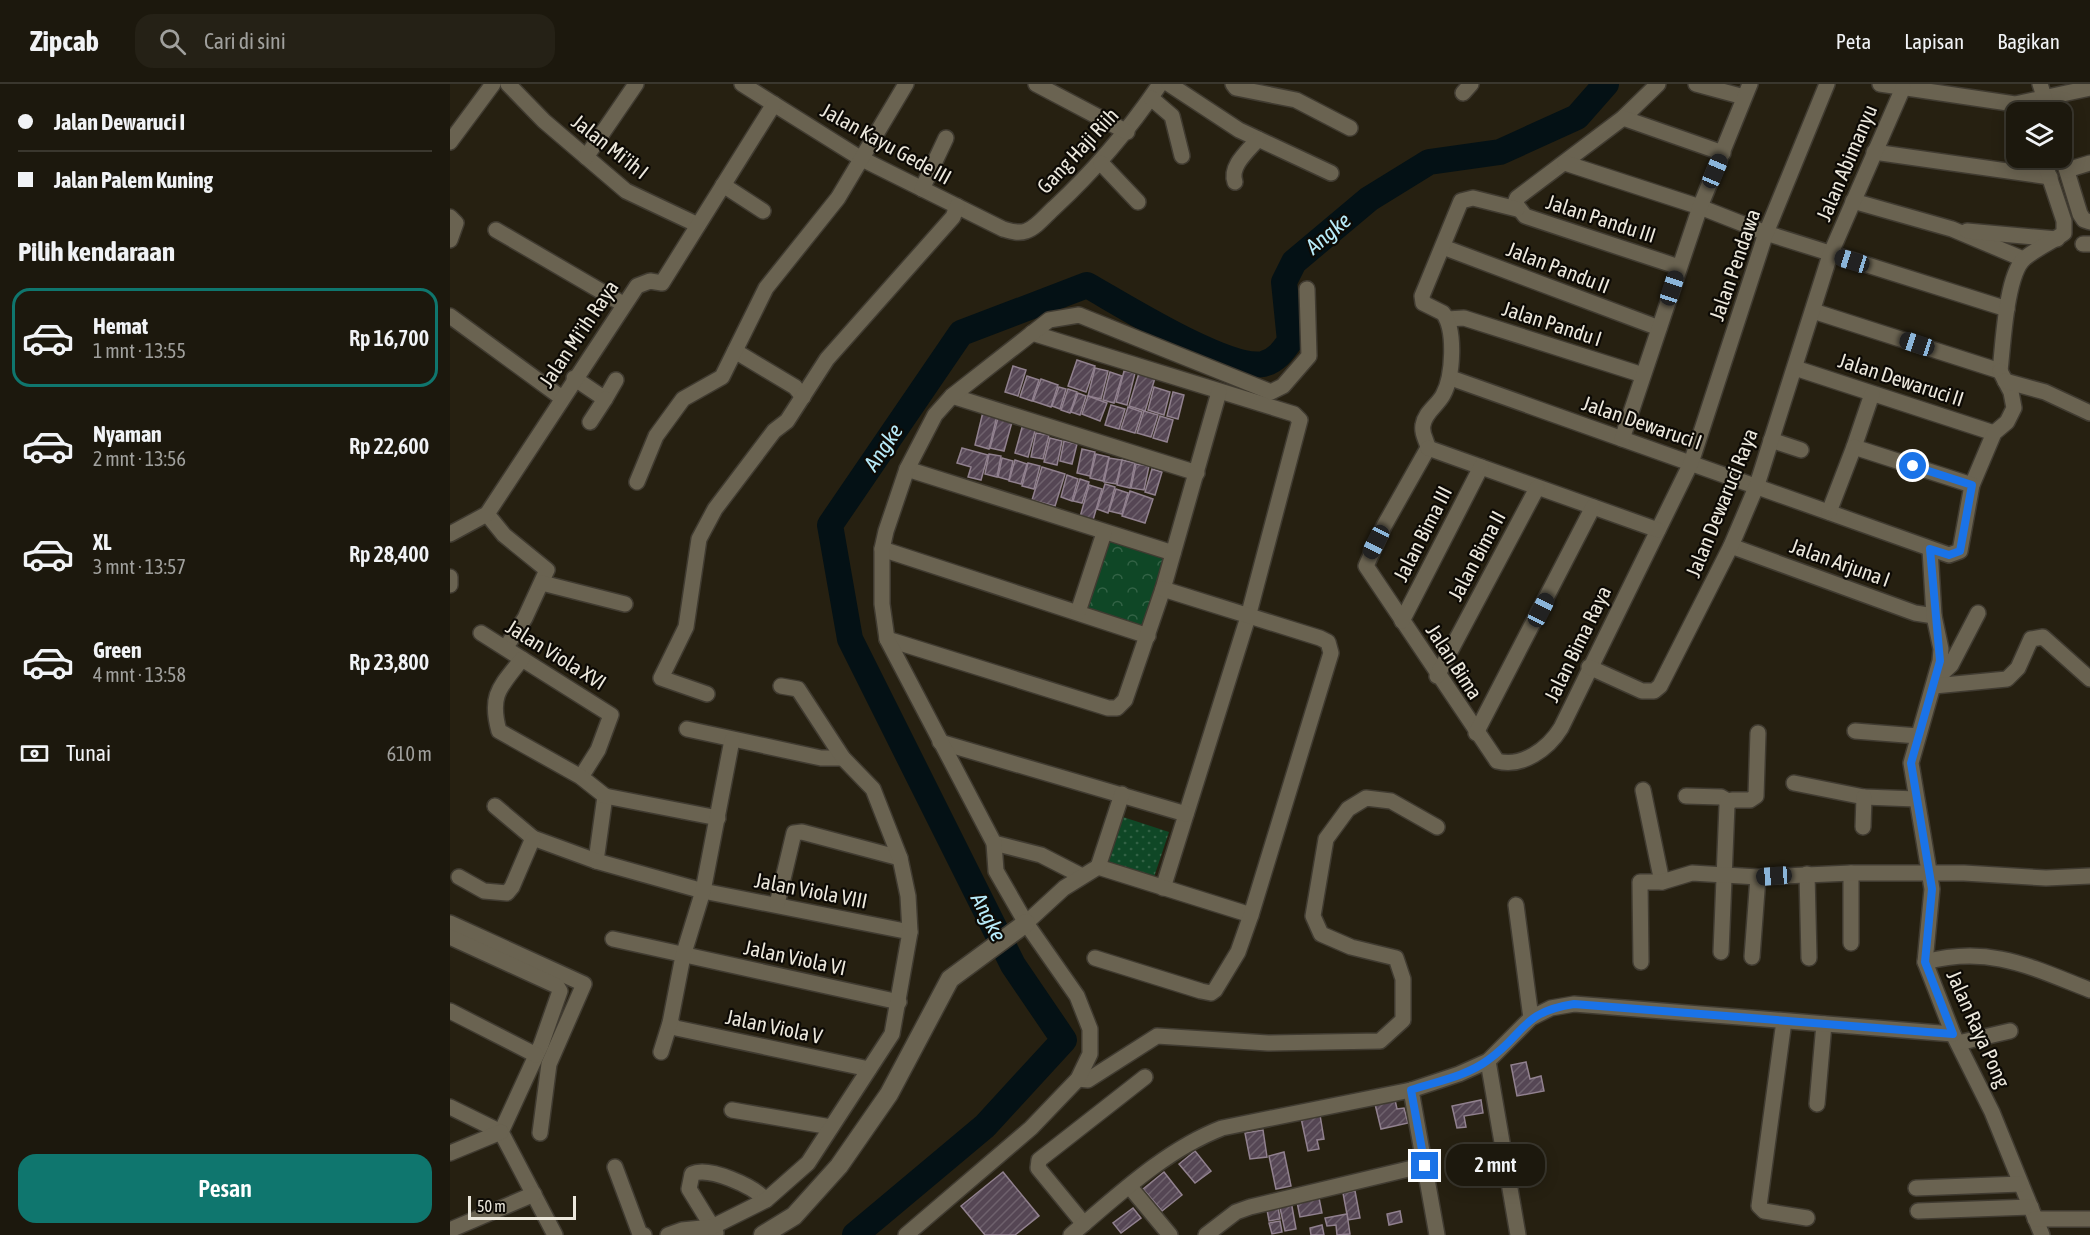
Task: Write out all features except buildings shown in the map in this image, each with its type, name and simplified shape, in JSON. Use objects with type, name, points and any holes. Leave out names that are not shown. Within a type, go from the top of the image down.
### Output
[{"type":"street","points":[[450,142],[493,84]]},
{"type":"street","name":"Jalan Mi'ih I","points":[[508,84],[544,121],[626,191],[698,225]]},
{"type":"street","points":[[586,157],[636,84]]},
{"type":"street","name":"Jalan Kayu Gede III","points":[[742,84],[860,158],[1015,232]]},
{"type":"street","points":[[637,482],[656,436],[683,399],[722,377],[766,288],[838,198],[906,84]]},
{"type":"street","points":[[1036,84],[1127,132]]},
{"type":"street","name":"Gang Haji Riih","points":[[1015,232],[1027,231],[1042,219],[1101,163],[1127,132],[1160,84]]},
{"type":"street","points":[[1168,84],[1239,130],[1331,173]]},
{"type":"street","points":[[1233,84],[1236,88],[1296,100],[1350,128]]},
{"type":"street","points":[[1516,206],[1517,198],[1623,118],[1658,84]]},
{"type":"street","points":[[1622,440],[1700,207],[1747,91],[1696,84]]},
{"type":"street","name":"Jalan Pendawa","points":[[1691,463],[1766,234],[1827,84]]},
{"type":"street","points":[[1880,84],[1988,101],[2036,102],[2090,88]]},
{"type":"street","name":"Jalan Abimanyu","points":[[1830,255],[1903,88]]},
{"type":"street","points":[[1151,98],[1172,116],[1182,156]]},
{"type":"street","name":"Jalan Mi'ih Raya","points":[[487,514],[623,304],[637,286],[650,281],[662,283],[774,104]]},
{"type":"street","points":[[1623,118],[1723,153]]},
{"type":"street","points":[[922,189],[946,138]]},
{"type":"street","points":[[1235,182],[1233,176],[1237,165],[1258,139]]},
{"type":"street","points":[[1874,152],[2050,177]]},
{"type":"street","points":[[1101,163],[1138,201]]},
{"type":"street","points":[[1565,163],[1700,207],[1766,234],[2007,309]]},
{"type":"street","points":[[2090,163],[2067,170],[2080,214],[2084,220],[2090,222]]},
{"type":"street","points":[[1854,447],[1972,485],[1994,432],[2007,422],[2014,408],[2003,376],[2008,296],[2023,259],[2064,233],[2064,221],[2047,168]]},
{"type":"street","points":[[723,185],[763,211]]},
{"type":"street","name":"Jalan Pandu III","points":[[1443,247],[1457,207],[1466,198],[1516,206],[1525,216],[1679,267]]},
{"type":"street","points":[[1853,201],[1952,229],[2023,259]]},
{"type":"street","points":[[707,694],[661,678],[686,627],[694,588],[699,538],[715,509],[774,431],[787,421],[827,359],[953,217],[957,206]]},
{"type":"street","points":[[450,217],[456,223],[450,240]]},
{"type":"street","points":[[1952,229],[2057,238]]},
{"type":"street","points":[[496,230],[623,304]]},
{"type":"street","points":[[1443,247],[1422,296],[1423,303],[1443,313],[1448,319],[1451,378],[1442,397],[1425,418],[1422,432],[1428,448],[1658,530]]},
{"type":"street","name":"Jalan Pandu II","points":[[1443,247],[1659,328]]},
{"type":"street","name":"Jalan Dewaruci Raya","points":[[1589,667],[1642,691],[1654,691],[1660,686],[1731,546],[1756,485],[1830,255]]},
{"type":"street","points":[[906,1235],[1031,1128],[1078,1079],[1089,1054],[1090,1029],[1077,996],[1023,925],[996,872],[994,843],[887,639],[882,604],[882,549],[907,469],[935,416],[952,396],[1049,320],[1079,315],[1271,392],[1283,386],[1309,356],[1307,289]]},
{"type":"street","points":[[1813,311],[2003,376],[2090,413]]},
{"type":"street","points":[[450,316],[562,398]]},
{"type":"street","name":"Jalan Pandu I","points":[[1448,319],[1464,318],[1643,375]]},
{"type":"street","points":[[1032,333],[1294,414],[1299,420],[1248,617],[1163,888]]},
{"type":"street","points":[[735,351],[795,387],[802,397]]},
{"type":"street","name":"Jalan Dewaruci II","points":[[1795,368],[1994,432]]},
{"type":"street","points":[[574,378],[604,399]]},
{"type":"street","name":"Jalan Dewaruci I","points":[[1451,378],[1949,555],[1960,551],[1972,485]]},
{"type":"street","points":[[590,422],[616,380]]},
{"type":"street","points":[[887,639],[1108,708],[1117,708],[1125,700],[1163,590],[1219,392]]},
{"type":"street","points":[[1829,512],[1872,394]]},
{"type":"street","points":[[952,396],[1197,473]]},
{"type":"street","points":[[1771,440],[1801,450]]},
{"type":"street","name":"Jalan Bima","points":[[1428,448],[1384,526],[1366,566],[1437,676],[1497,761],[1506,764],[1519,760]]},
{"type":"street","name":"Jalan Bima Raya","points":[[1519,760],[1541,751],[1552,742],[1691,463]]},
{"type":"street","name":"Jalan Bima III","points":[[1402,621],[1481,467]]},
{"type":"street","points":[[907,469],[1173,553]]},
{"type":"street","name":"Jalan Bima II","points":[[1437,676],[1537,488]]},
{"type":"street","points":[[1476,734],[1593,507]]},
{"type":"street","points":[[451,532],[487,514],[504,535],[546,568],[543,583],[510,641]]},
{"type":"street","points":[[1078,612],[1104,533]]},
{"type":"street","name":"Jalan Arjuna I","points":[[1731,546],[1915,613],[1934,616]]},
{"type":"street","points":[[882,549],[1148,636]]},
{"type":"street","name":"Jalan Raya Pong","points":[[1930,549],[1934,616],[1941,649],[1935,682],[1911,763],[1931,873],[1932,889],[1925,962],[1956,1039],[1992,1112],[2042,1235]]},
{"type":"street","points":[[450,577],[452,579],[450,585]]},
{"type":"street","points":[[543,583],[625,604]]},
{"type":"street","points":[[1095,958],[1210,993],[1215,990],[1238,952],[1251,915],[1331,653],[1328,642],[1320,638],[1163,590]]},
{"type":"street","points":[[1935,682],[1951,665],[1978,613]]},
{"type":"street","name":"Jalan Viola XVI","points":[[481,633],[610,715],[598,750],[580,777]]},
{"type":"street","points":[[1935,682],[2007,679],[2018,668],[2031,639],[2038,637],[2043,637],[2090,679]]},
{"type":"street","points":[[522,659],[502,684],[493,709],[499,731],[580,777],[605,796],[718,818]]},
{"type":"street","points":[[668,1235],[682,1230],[715,1231],[766,1200],[808,1163],[892,1034],[899,1002],[910,932],[908,896],[900,858],[873,789],[843,758],[798,689],[781,686]]},
{"type":"street","points":[[687,729],[821,758],[843,758]]},
{"type":"street","points":[[1856,731],[1918,736]]},
{"type":"street","points":[[1686,796],[1721,797],[1728,801],[1750,800],[1756,795],[1758,733]]},
{"type":"street","points":[[661,1052],[670,1023],[669,1017],[683,956],[703,891],[732,740]]},
{"type":"street","points":[[940,742],[1186,814]]},
{"type":"street","points":[[1794,783],[1864,797],[1916,799]]},
{"type":"street","points":[[1643,790],[1662,882]]},
{"type":"street","points":[[763,1235],[794,1216],[839,1166],[889,1094],[950,979],[1023,925],[1064,888],[1098,867],[1122,794]]},
{"type":"street","points":[[596,861],[605,796]]},
{"type":"street","points":[[1863,828],[1864,797]]},
{"type":"street","points":[[1078,1079],[1088,1080],[1157,1036],[1268,1043],[1380,1041],[1403,1020],[1403,979],[1396,958],[1351,947],[1321,934],[1313,916],[1326,839],[1348,809],[1366,798],[1391,801],[1437,828]]},
{"type":"street","points":[[1721,952],[1728,801]]},
{"type":"street","points":[[459,877],[484,891],[507,893],[512,887],[533,838],[495,806]]},
{"type":"street","points":[[777,904],[794,834],[802,832],[900,858]]},
{"type":"street","name":"Jalan Viola VIII","points":[[533,838],[596,861],[703,891],[910,932]]},
{"type":"street","points":[[994,843],[1041,855],[1082,876]]},
{"type":"street","points":[[1098,867],[1251,915]]},
{"type":"street","points":[[1641,962],[1640,882],[1662,882],[1692,873],[1758,877],[1851,873],[1931,873],[2046,878],[2090,876]]},
{"type":"street","points":[[1851,873],[1851,943]]},
{"type":"street","points":[[1807,874],[1809,957]]},
{"type":"street","points":[[1752,957],[1758,877]]},
{"type":"street","points":[[1516,905],[1531,1018]]},
{"type":"street","points":[[450,923],[584,984],[549,1064],[540,1133]]},
{"type":"street","points":[[450,937],[559,988],[560,998],[501,1132],[450,1153]]},
{"type":"street","name":"Jalan Viola VI","points":[[613,939],[899,1002]]},
{"type":"street","points":[[1925,962],[1949,956],[1995,956],[2019,962],[2090,990]]},
{"type":"street","points":[[1071,1235],[1176,1151],[1200,1136],[1222,1128],[1411,1090],[1488,1061],[1531,1018],[1551,1008],[1574,1004],[1824,1024],[1956,1039],[2010,1031]]},
{"type":"street","points":[[450,1011],[536,1055]]},
{"type":"street","points":[[1784,1021],[1760,1206],[1764,1211],[1807,1218]]},
{"type":"street","name":"Jalan Viola V","points":[[670,1023],[676,1028],[869,1069]]},
{"type":"street","points":[[1817,1104],[1824,1024]]},
{"type":"street","points":[[1488,1061],[1518,1235]]},
{"type":"street","points":[[1084,1224],[1038,1168],[1038,1160],[1145,1077]]},
{"type":"street","points":[[1411,1090],[1437,1235]]},
{"type":"street","points":[[450,1107],[501,1132],[555,1235]]},
{"type":"street","points":[[732,1110],[831,1127]]},
{"type":"street","points":[[1206,1235],[1236,1212],[1250,1207],[1425,1166]]},
{"type":"street","points":[[615,1167],[640,1234],[644,1235]]},
{"type":"street","points":[[715,1231],[689,1189],[692,1174],[700,1170],[711,1171],[766,1200]]},
{"type":"street","points":[[1916,1188],[2021,1184]]},
{"type":"street","points":[[1130,1187],[1170,1235]]},
{"type":"street","points":[[450,1230],[534,1194]]},
{"type":"street","points":[[1918,1211],[2033,1213],[2090,1219]]},
{"type":"green space","points":[[1106,538],[1166,556],[1144,631],[1084,609]]},
{"type":"green space","points":[[1120,816],[1169,832],[1154,877],[1106,861]]},
{"type":"waterway","name":"Angke","points":[[855,1235],[985,1126],[1064,1040],[1013,965],[850,639],[830,525],[961,333],[1087,285],[1200,347],[1246,363],[1268,363],[1279,355],[1290,341],[1284,282],[1294,262],[1369,199],[1429,162],[1500,152],[1577,117],[1606,84]]},
{"type":"route","points":[[1425,1166],[1411,1090],[1460,1074],[1488,1061],[1531,1018],[1551,1008],[1574,1004],[1953,1034],[1925,962],[1932,889],[1931,873],[1911,763],[1912,752],[1937,678],[1940,661],[1941,649],[1934,616],[1930,549],[1949,555],[1960,551],[1972,485],[1913,466]]}]
